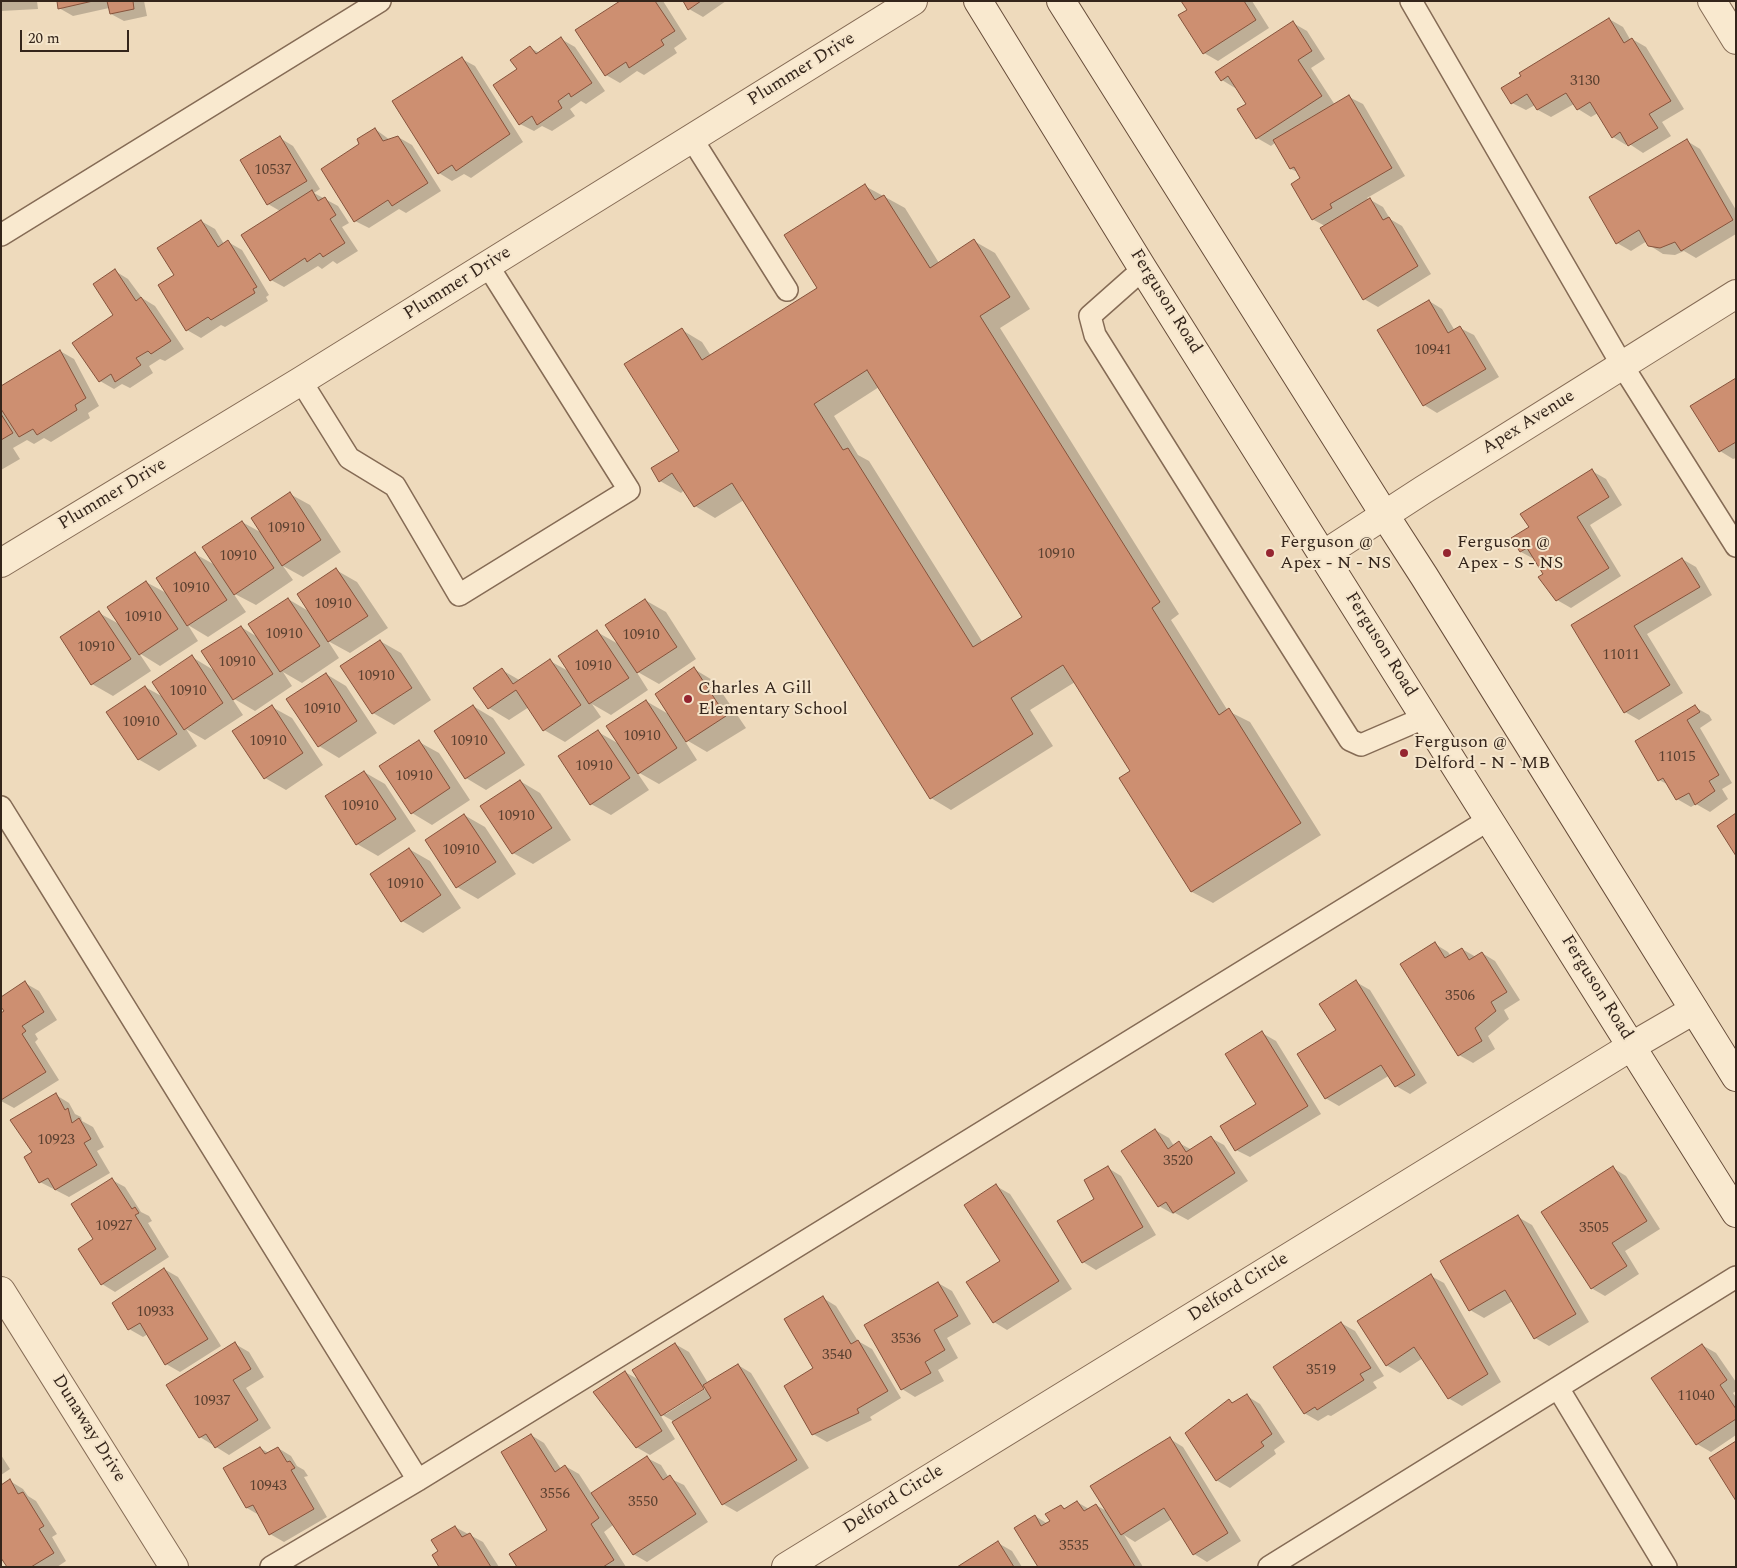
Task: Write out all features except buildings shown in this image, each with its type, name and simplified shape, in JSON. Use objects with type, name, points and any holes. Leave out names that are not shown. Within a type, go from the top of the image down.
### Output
[{"type":"street","name":"Plummer Drive","points":[[1,563],[488,266],[913,1]]},
{"type":"street","name":"Ferguson Road","points":[[978,1],[1143,268],[1736,1213]]},
{"type":"street","points":[[1061,1],[1424,576],[1736,1077]]},
{"type":"street","points":[[1712,1],[1736,40]]},
{"type":"street","name":"Apex Avenue","points":[[1323,555],[1384,514],[1736,294]]},
{"type":"street","name":"Delford Circle","points":[[786,1567],[1632,1046],[1694,1010]]},
{"type":"street","name":"Dunaway Drive","points":[[1,1292],[174,1567]]},
{"type":"lane","points":[[1,235],[380,1]]},
{"type":"lane","points":[[1411,1],[1622,365],[1736,546]]},
{"type":"lane","points":[[692,139],[787,290]]},
{"type":"lane","points":[[301,381],[349,458],[395,486],[459,596],[629,490],[488,266]]},
{"type":"lane","points":[[1143,268],[1090,316],[1095,335],[1202,506],[1350,740],[1361,744],[1426,717]]},
{"type":"lane","points":[[1,807],[418,1480]]},
{"type":"lane","points":[[270,1567],[418,1480],[1490,819]]},
{"type":"lane","points":[[1269,1567],[1736,1277]]},
{"type":"lane","points":[[1558,1388],[1666,1567]]},
{"type":"place","name":"Ferguson @ Apex - N - NS","points":[[1270,553]]},
{"type":"place","name":"Ferguson @ Apex - S - NS","points":[[1447,553]]},
{"type":"place","name":"Charles A Gill Elementary School","points":[[688,699]]},
{"type":"place","name":"Ferguson @ Delford - N - MB","points":[[1404,753]]}]
